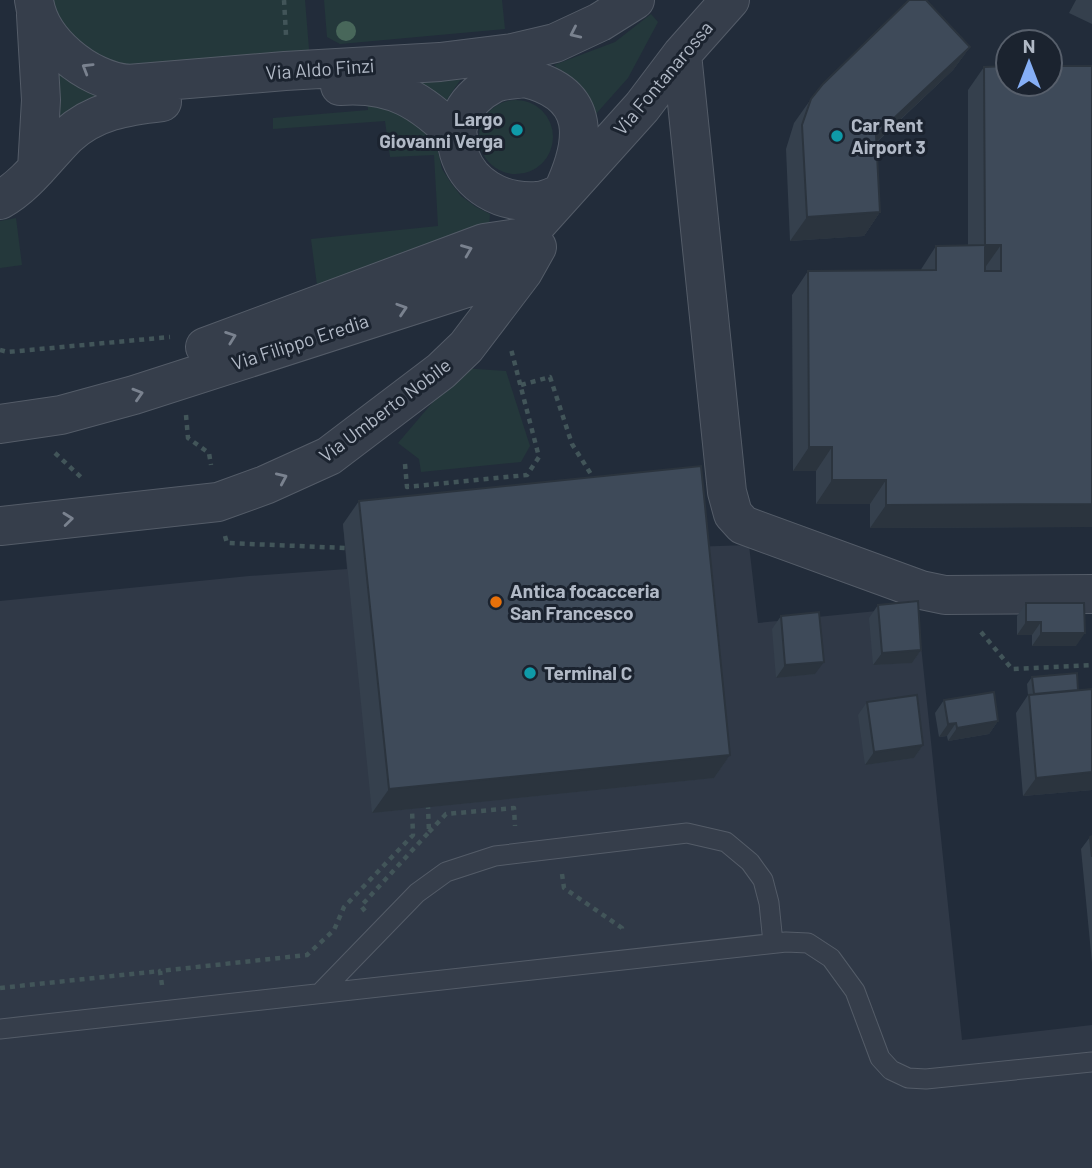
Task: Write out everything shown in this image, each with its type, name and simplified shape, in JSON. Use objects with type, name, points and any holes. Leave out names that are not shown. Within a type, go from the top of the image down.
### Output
[{"type":"street","points":[[504,67],[525,78],[542,82],[562,95],[573,108],[581,132],[574,168],[562,193],[540,201],[497,197],[479,185],[467,172],[460,155],[460,123],[469,104],[504,67],[600,22],[635,0]]},
{"type":"street","name":"Via Fontanarossa","points":[[562,193],[642,107],[682,54],[730,0]]},
{"type":"street","points":[[35,7],[41,100],[37,169]]},
{"type":"street","name":"Via Aldo Finzi","points":[[35,7],[57,44],[74,61],[107,80],[128,85],[285,71],[440,62],[474,70],[504,67]]},
{"type":"street","points":[[682,54],[727,492],[733,514],[743,525],[921,590],[945,595],[1092,594]]},
{"type":"street","name":"Via Aldo Finzi","points":[[0,200],[37,169],[75,130],[101,114],[125,106],[257,93],[375,86],[407,97],[439,118],[458,137]]},
{"type":"street","name":"Via Filippo Eredia","points":[[0,424],[37,419],[122,399],[475,285],[526,236],[562,193]]},
{"type":"street","name":"Via Umberto Nobile","points":[[0,526],[218,502],[265,485],[329,456],[442,371],[466,347],[523,272],[562,193]]},
{"type":"street","points":[[0,400],[91,382],[183,355],[484,243],[526,236]]},
{"type":"lane","points":[[321,992],[416,893],[446,872],[495,856],[687,833],[726,842],[750,862],[763,880],[769,903],[773,943]]},
{"type":"lane","points":[[0,1029],[773,943],[808,943],[831,958],[855,990],[880,1058],[891,1070],[908,1078],[926,1079],[1092,1062]]},
{"type":"path","points":[[407,486],[527,475],[539,457],[509,340],[486,322]]},
{"type":"path","points":[[0,350],[8,352],[181,336]]},
{"type":"path","points":[[521,385],[550,377],[572,444],[593,479],[605,478]]},
{"type":"path","points":[[184,379],[188,438],[209,453],[218,502]]},
{"type":"path","points":[[37,419],[39,439],[91,486],[95,516]]},
{"type":"path","points":[[405,464],[408,497]]},
{"type":"path","points":[[227,544],[345,548]]},
{"type":"path","points":[[978,630],[1012,669],[1092,665]]},
{"type":"path","points":[[0,988],[307,955],[334,930],[344,907],[413,835],[412,809]]},
{"type":"path","points":[[160,971],[164,1010]]},
{"type":"shaded area","points":[[343,524],[690,547],[749,545],[758,623],[917,607],[962,1040],[1092,1025],[1092,1168],[0,1168],[0,601],[347,569]]},
{"type":"green space","points":[[50,0],[305,0],[310,61],[123,76],[78,51]]},
{"type":"green space","points":[[324,0],[502,0],[505,29],[340,44],[327,37]]},
{"type":"green space","points":[[651,14],[658,22],[628,78],[595,115],[582,88],[554,65],[615,42]]},
{"type":"green space","points":[[49,57],[111,93],[62,124]]},
{"type":"green space","points":[[410,75],[444,75],[461,79],[443,105]]},
{"type":"green space","points":[[367,98],[398,107],[436,143],[442,169],[461,196],[490,214],[489,227],[318,293],[311,239],[438,226],[434,155],[390,157],[385,121],[273,129],[273,118],[368,110]]},
{"type":"green space","points":[[516,100],[537,106],[547,116],[553,137],[547,158],[537,168],[516,174],[495,168],[485,158],[479,137],[485,116],[495,106]]},
{"type":"green space","points":[[16,218],[22,265],[0,268],[0,221]]},
{"type":"green space","points":[[462,368],[506,371],[530,446],[521,462],[421,472],[419,459],[398,443]]},
{"type":"building","name":"Car Rent Airport 3","points":[[909,0],[926,0],[970,47],[876,135],[880,212],[807,217],[802,125],[811,99]]},
{"type":"building","points":[[1064,66],[1092,66],[1092,504],[886,505],[886,480],[832,480],[832,447],[809,447],[808,271],[936,270],[936,246],[985,245],[984,67],[994,67],[994,98],[1064,98]],"holes":[[[985,245],[1001,245],[1001,271],[985,271]]]},
{"type":"building","name":"Terminal C","points":[[701,466],[730,755],[389,789],[359,501]]},
{"type":"building","points":[[918,601],[921,650],[882,653],[878,605]]},
{"type":"building","points":[[1026,603],[1084,603],[1085,633],[1041,633],[1041,622],[1026,622]]},
{"type":"building","points":[[819,612],[824,662],[785,665],[781,616]]},
{"type":"building","points":[[1077,673],[1078,690],[1034,694],[1032,677]]},
{"type":"building","points":[[1092,689],[1092,772],[1036,778],[1029,695]]},
{"type":"building","points":[[994,692],[998,721],[957,728],[956,723],[948,724],[944,700]]},
{"type":"building","points":[[917,695],[923,745],[874,752],[867,702]]},
{"type":"place","name":"Largo Giovanni Verga","points":[[517,130]]},
{"type":"place","name":"Car Rent Airport 3","points":[[837,136]]},
{"type":"place","name":"Antica focacceria San Francesco","points":[[496,602]]},
{"type":"place","name":"Terminal C","points":[[530,673]]}]
